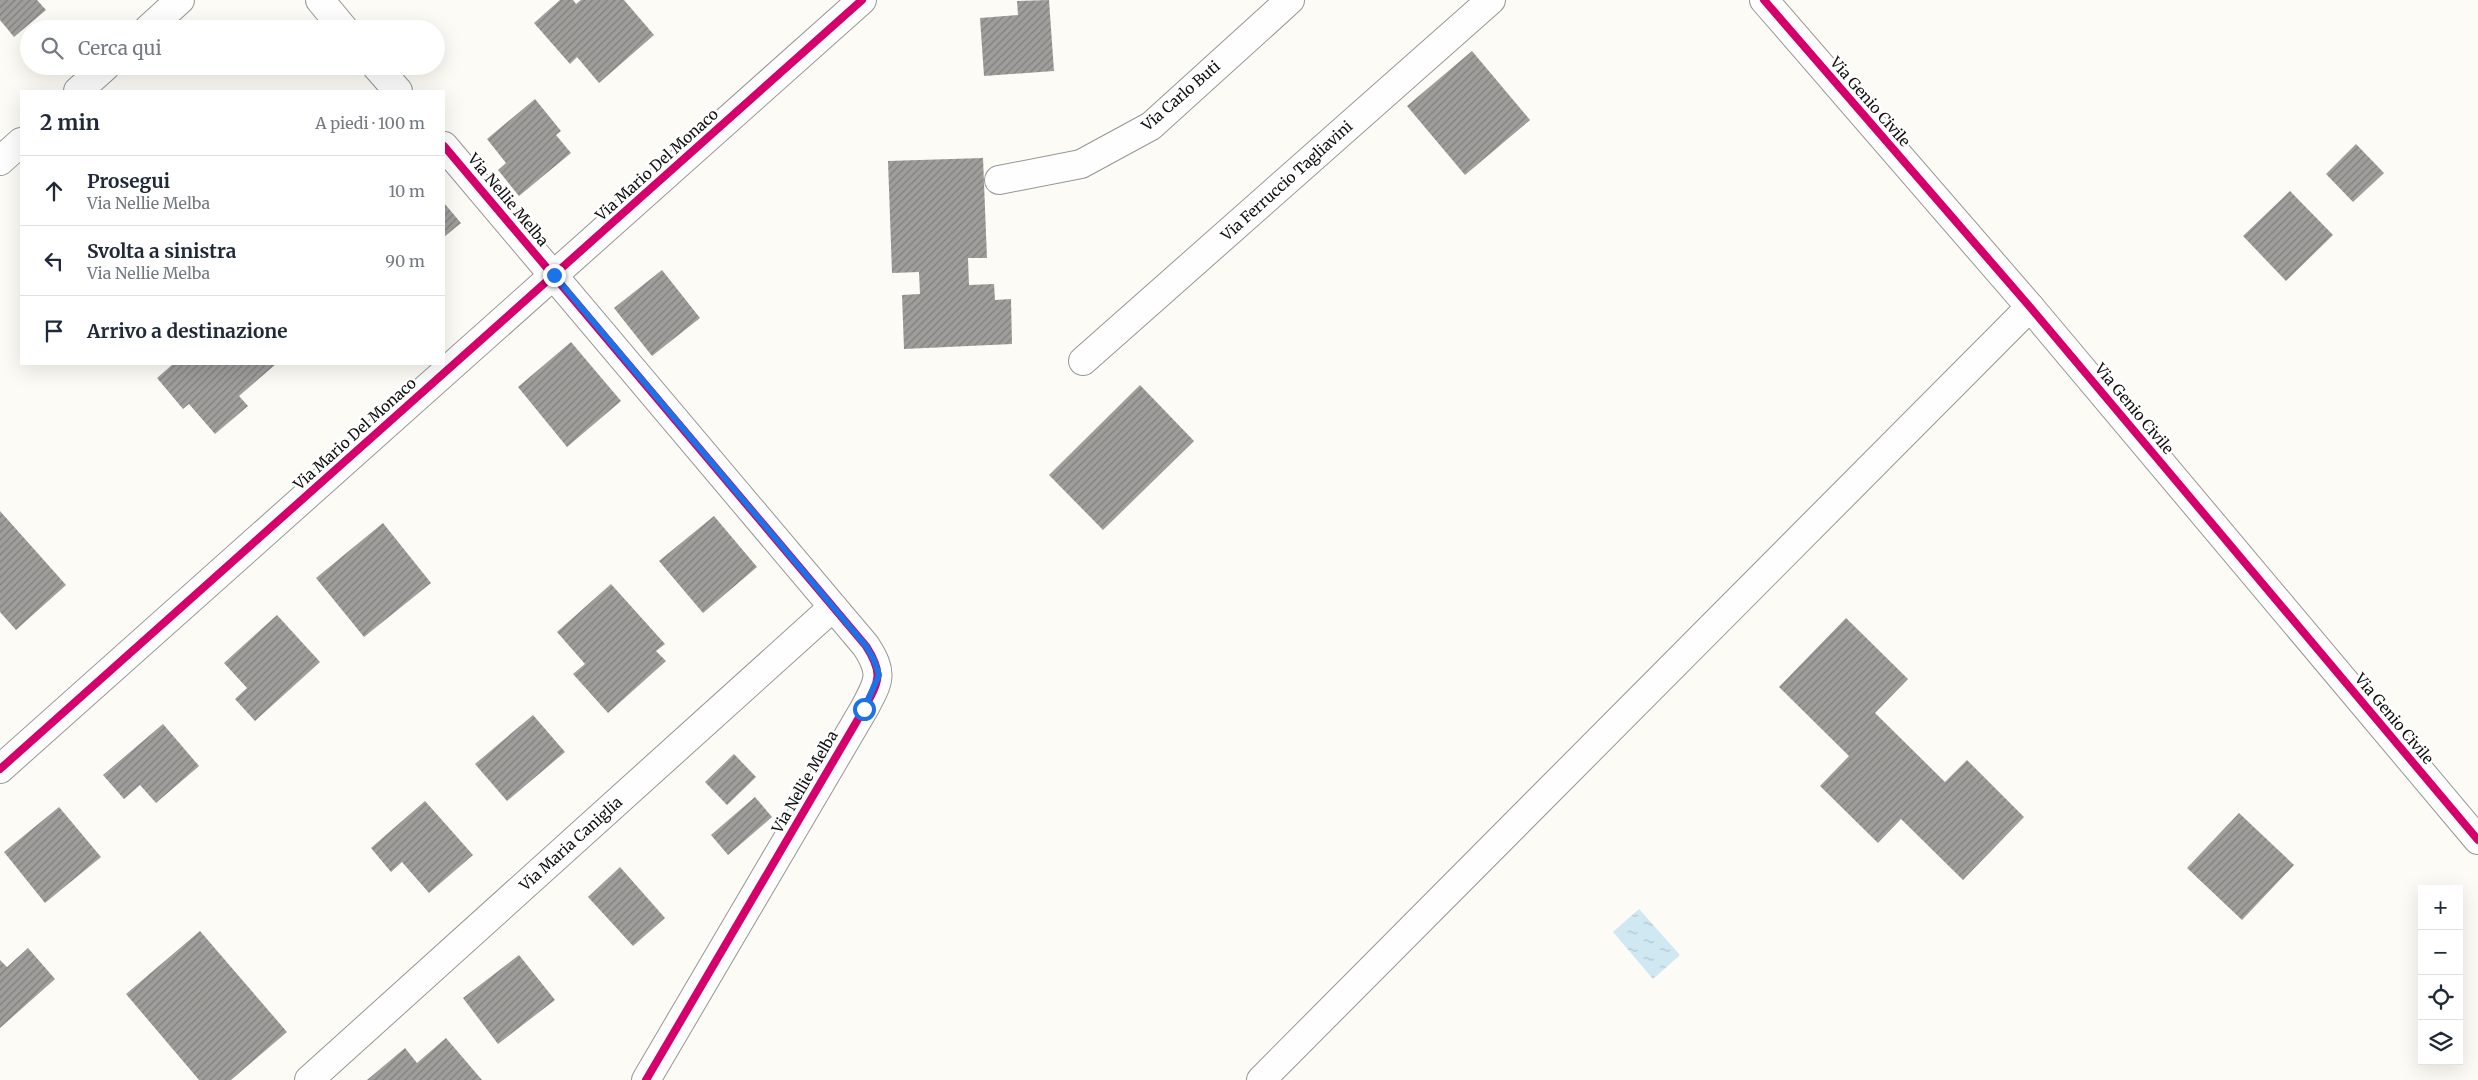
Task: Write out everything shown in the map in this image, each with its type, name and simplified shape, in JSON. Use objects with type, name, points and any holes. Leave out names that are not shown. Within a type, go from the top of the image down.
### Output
[{"type":"street","points":[[158,20],[180,0]]},
{"type":"street","points":[[320,0],[337,20]]},
{"type":"street","name":"Via Mario Del Monaco","points":[[0,770],[862,0]]},
{"type":"street","name":"Via Carlo Buti","points":[[999,180],[1081,164],[1151,126],[1290,0]]},
{"type":"street","name":"Via Ferruccio Tagliavini","points":[[1083,361],[1491,0]]},
{"type":"street","name":"Via Genio Civile","points":[[1764,0],[2030,307],[2478,840]]},
{"type":"street","points":[[79,90],[96,75]]},
{"type":"street","points":[[384,75],[397,90]]},
{"type":"street","points":[[0,161],[20,143]]},
{"type":"street","name":"Via Nellie Melba","points":[[445,147],[833,607],[874,660],[879,675],[877,684],[646,1080]]},
{"type":"street","points":[[1261,1080],[2030,307]]},
{"type":"street","name":"Via Maria Caniglia","points":[[308,1080],[833,607]]},
{"type":"water","points":[[1639,909],[1680,955],[1653,979],[1613,932]]},
{"type":"building","points":[[0,0],[37,0],[46,10],[34,20],[20,20],[20,32],[14,37],[0,20]]},
{"type":"building","points":[[560,0],[573,0],[576,4],[581,0],[624,0],[654,35],[599,83],[577,57],[570,64],[534,23]]},
{"type":"building","points":[[1049,0],[1054,71],[984,76],[980,18],[1018,15],[1017,1]]},
{"type":"building","points":[[1472,51],[1530,120],[1465,175],[1407,106]]},
{"type":"building","points":[[535,99],[561,131],[556,135],[571,153],[519,196],[498,170],[506,163],[487,139]]},
{"type":"building","points":[[2356,144],[2384,173],[2353,202],[2326,174]]},
{"type":"building","points":[[983,158],[987,258],[968,258],[969,285],[994,284],[995,300],[1011,299],[1012,344],[904,349],[902,295],[920,294],[919,272],[892,273],[888,161]]},
{"type":"building","points":[[2290,191],[2333,235],[2286,281],[2243,236]]},
{"type":"building","points":[[445,204],[461,223],[445,236]]},
{"type":"building","points":[[662,270],[700,318],[652,356],[614,308]]},
{"type":"building","points":[[571,342],[621,401],[567,447],[518,387]]},
{"type":"building","points":[[172,365],[275,365],[239,396],[248,406],[215,434],[189,404],[183,409],[157,378]]},
{"type":"building","points":[[1140,385],[1194,441],[1103,530],[1049,475]]},
{"type":"building","points":[[0,511],[66,585],[16,630],[0,612]]},
{"type":"building","points":[[714,516],[757,567],[703,613],[659,561]]},
{"type":"building","points":[[383,523],[431,583],[364,637],[316,578]]},
{"type":"building","points":[[611,584],[665,644],[656,651],[666,661],[608,713],[573,674],[585,664],[557,632]]},
{"type":"building","points":[[277,615],[320,662],[255,721],[235,699],[247,688],[224,663]]},
{"type":"building","points":[[1846,618],[1908,679],[1875,713],[1945,782],[1967,760],[2024,817],[1963,880],[1901,819],[1878,843],[1820,786],[1849,756],[1779,687]]},
{"type":"building","points":[[533,715],[565,752],[507,801],[475,764]]},
{"type":"building","points":[[163,724],[199,766],[156,803],[140,785],[124,799],[103,775]]},
{"type":"building","points":[[734,754],[756,777],[727,805],[705,782]]},
{"type":"building","points":[[755,797],[772,817],[728,855],[711,835]]},
{"type":"building","points":[[425,801],[473,855],[429,893],[402,862],[391,872],[371,848]]},
{"type":"building","points":[[59,807],[101,857],[45,903],[4,852]]},
{"type":"building","points":[[2239,813],[2294,865],[2242,920],[2187,868]]},
{"type":"building","points":[[620,867],[665,918],[633,946],[588,897]]},
{"type":"building","points":[[200,931],[287,1032],[231,1080],[199,1080],[126,994]]},
{"type":"building","points":[[28,948],[55,979],[0,1028],[0,960],[7,967]]},
{"type":"building","points":[[519,955],[555,1000],[498,1044],[463,998]]},
{"type":"building","points":[[446,1038],[482,1080],[367,1080],[405,1048],[417,1063]]},
{"type":"cycle path","points":[[0,769],[862,0]]},
{"type":"cycle path","points":[[1764,0],[2030,307],[2478,840]]},
{"type":"cycle path","points":[[445,147],[866,646],[877,671],[876,684],[864,709],[646,1080]]},
{"type":"route","points":[[554,275],[866,646],[878,667],[879,675],[874,691],[864,709]]}]
